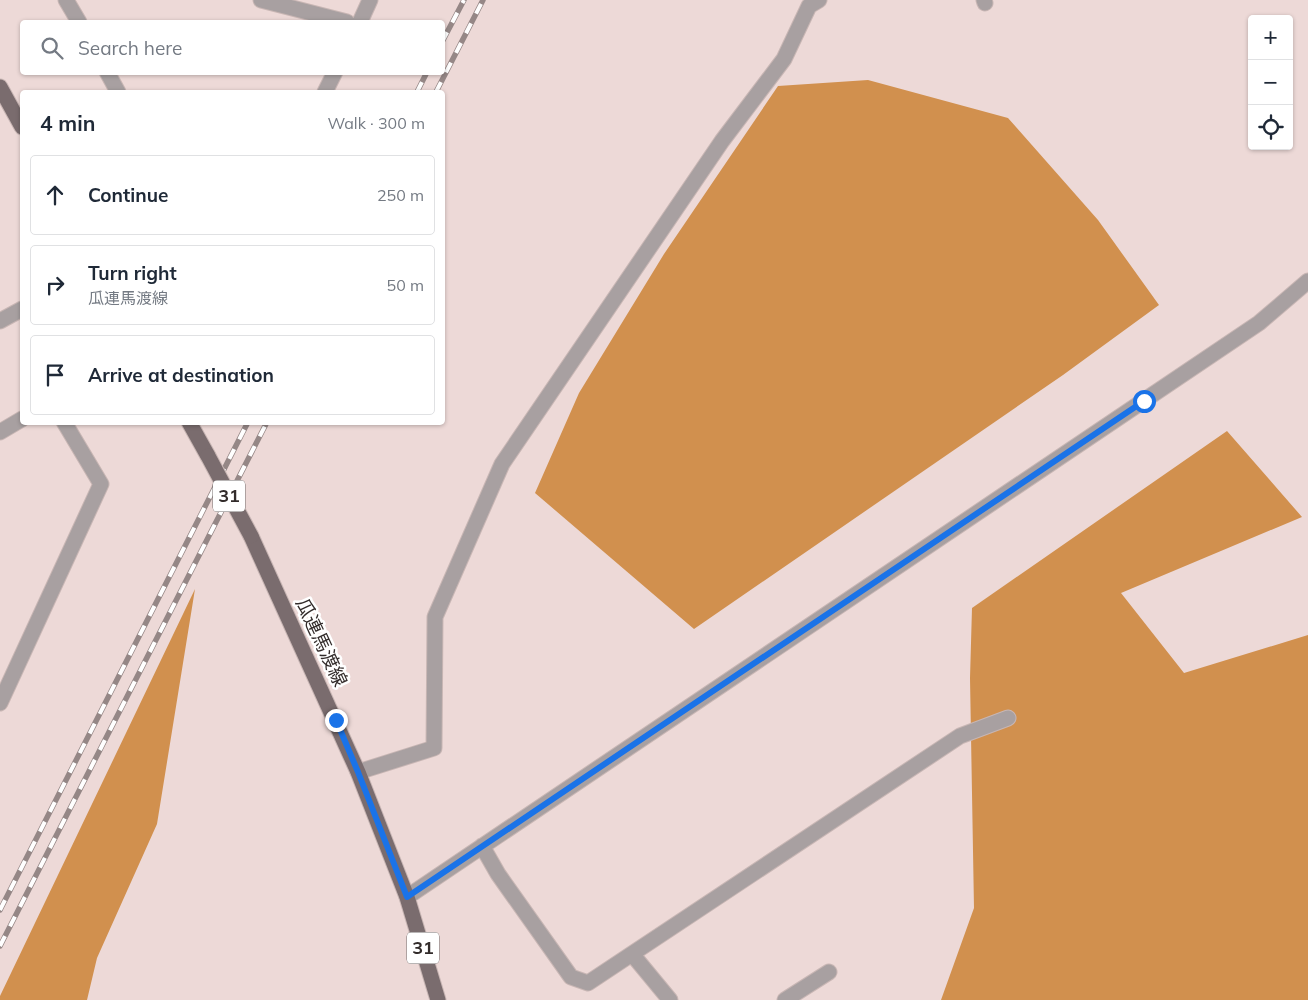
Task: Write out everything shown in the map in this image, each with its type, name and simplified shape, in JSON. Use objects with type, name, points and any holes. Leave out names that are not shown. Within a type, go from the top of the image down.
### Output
[{"type":"main road","points":[[0,87],[20,122]]},
{"type":"main road","name":"瓜連馬渡線","points":[[191,425],[251,536],[358,772],[407,897],[438,1000]]},
{"type":"street","points":[[68,0],[78,20]]},
{"type":"street","points":[[261,0],[339,20]]},
{"type":"street","points":[[361,20],[370,0]]},
{"type":"street","points":[[358,772],[434,748],[436,617],[502,464],[722,141],[784,60],[809,6],[819,0]]},
{"type":"street","points":[[109,75],[117,90]]},
{"type":"street","points":[[326,90],[334,75]]},
{"type":"street","points":[[407,897],[1259,323],[1308,281]]},
{"type":"street","points":[[0,321],[20,310]]},
{"type":"street","points":[[0,432],[20,420]]},
{"type":"street","points":[[0,703],[102,484],[66,425]]},
{"type":"street","points":[[482,846],[498,874],[571,977],[588,983],[960,736],[1008,718]]},
{"type":"street","points":[[632,954],[670,1000]]},
{"type":"street","points":[[785,1000],[829,972]]},
{"type":"shaded area","points":[[868,80],[1008,118],[1098,220],[1159,305],[1063,375],[694,629],[535,493],[579,393],[664,254],[778,86]]},
{"type":"shaded area","points":[[1227,431],[1302,517],[1121,593],[1184,673],[1308,635],[1308,1000],[941,1000],[974,908],[970,678],[972,608]]},
{"type":"shaded area","points":[[195,589],[157,824],[97,958],[87,1000],[0,1000],[0,996]]},
{"type":"railway","points":[[445,36],[464,0]]},
{"type":"railway","points":[[445,74],[483,0]]},
{"type":"railway","points":[[418,90],[426,75]]},
{"type":"railway","points":[[437,90],[445,75]]},
{"type":"railway","points":[[0,910],[246,425]]},
{"type":"railway","points":[[0,946],[265,425]]},
{"type":"route","points":[[336,720],[407,897],[1144,401]]}]
